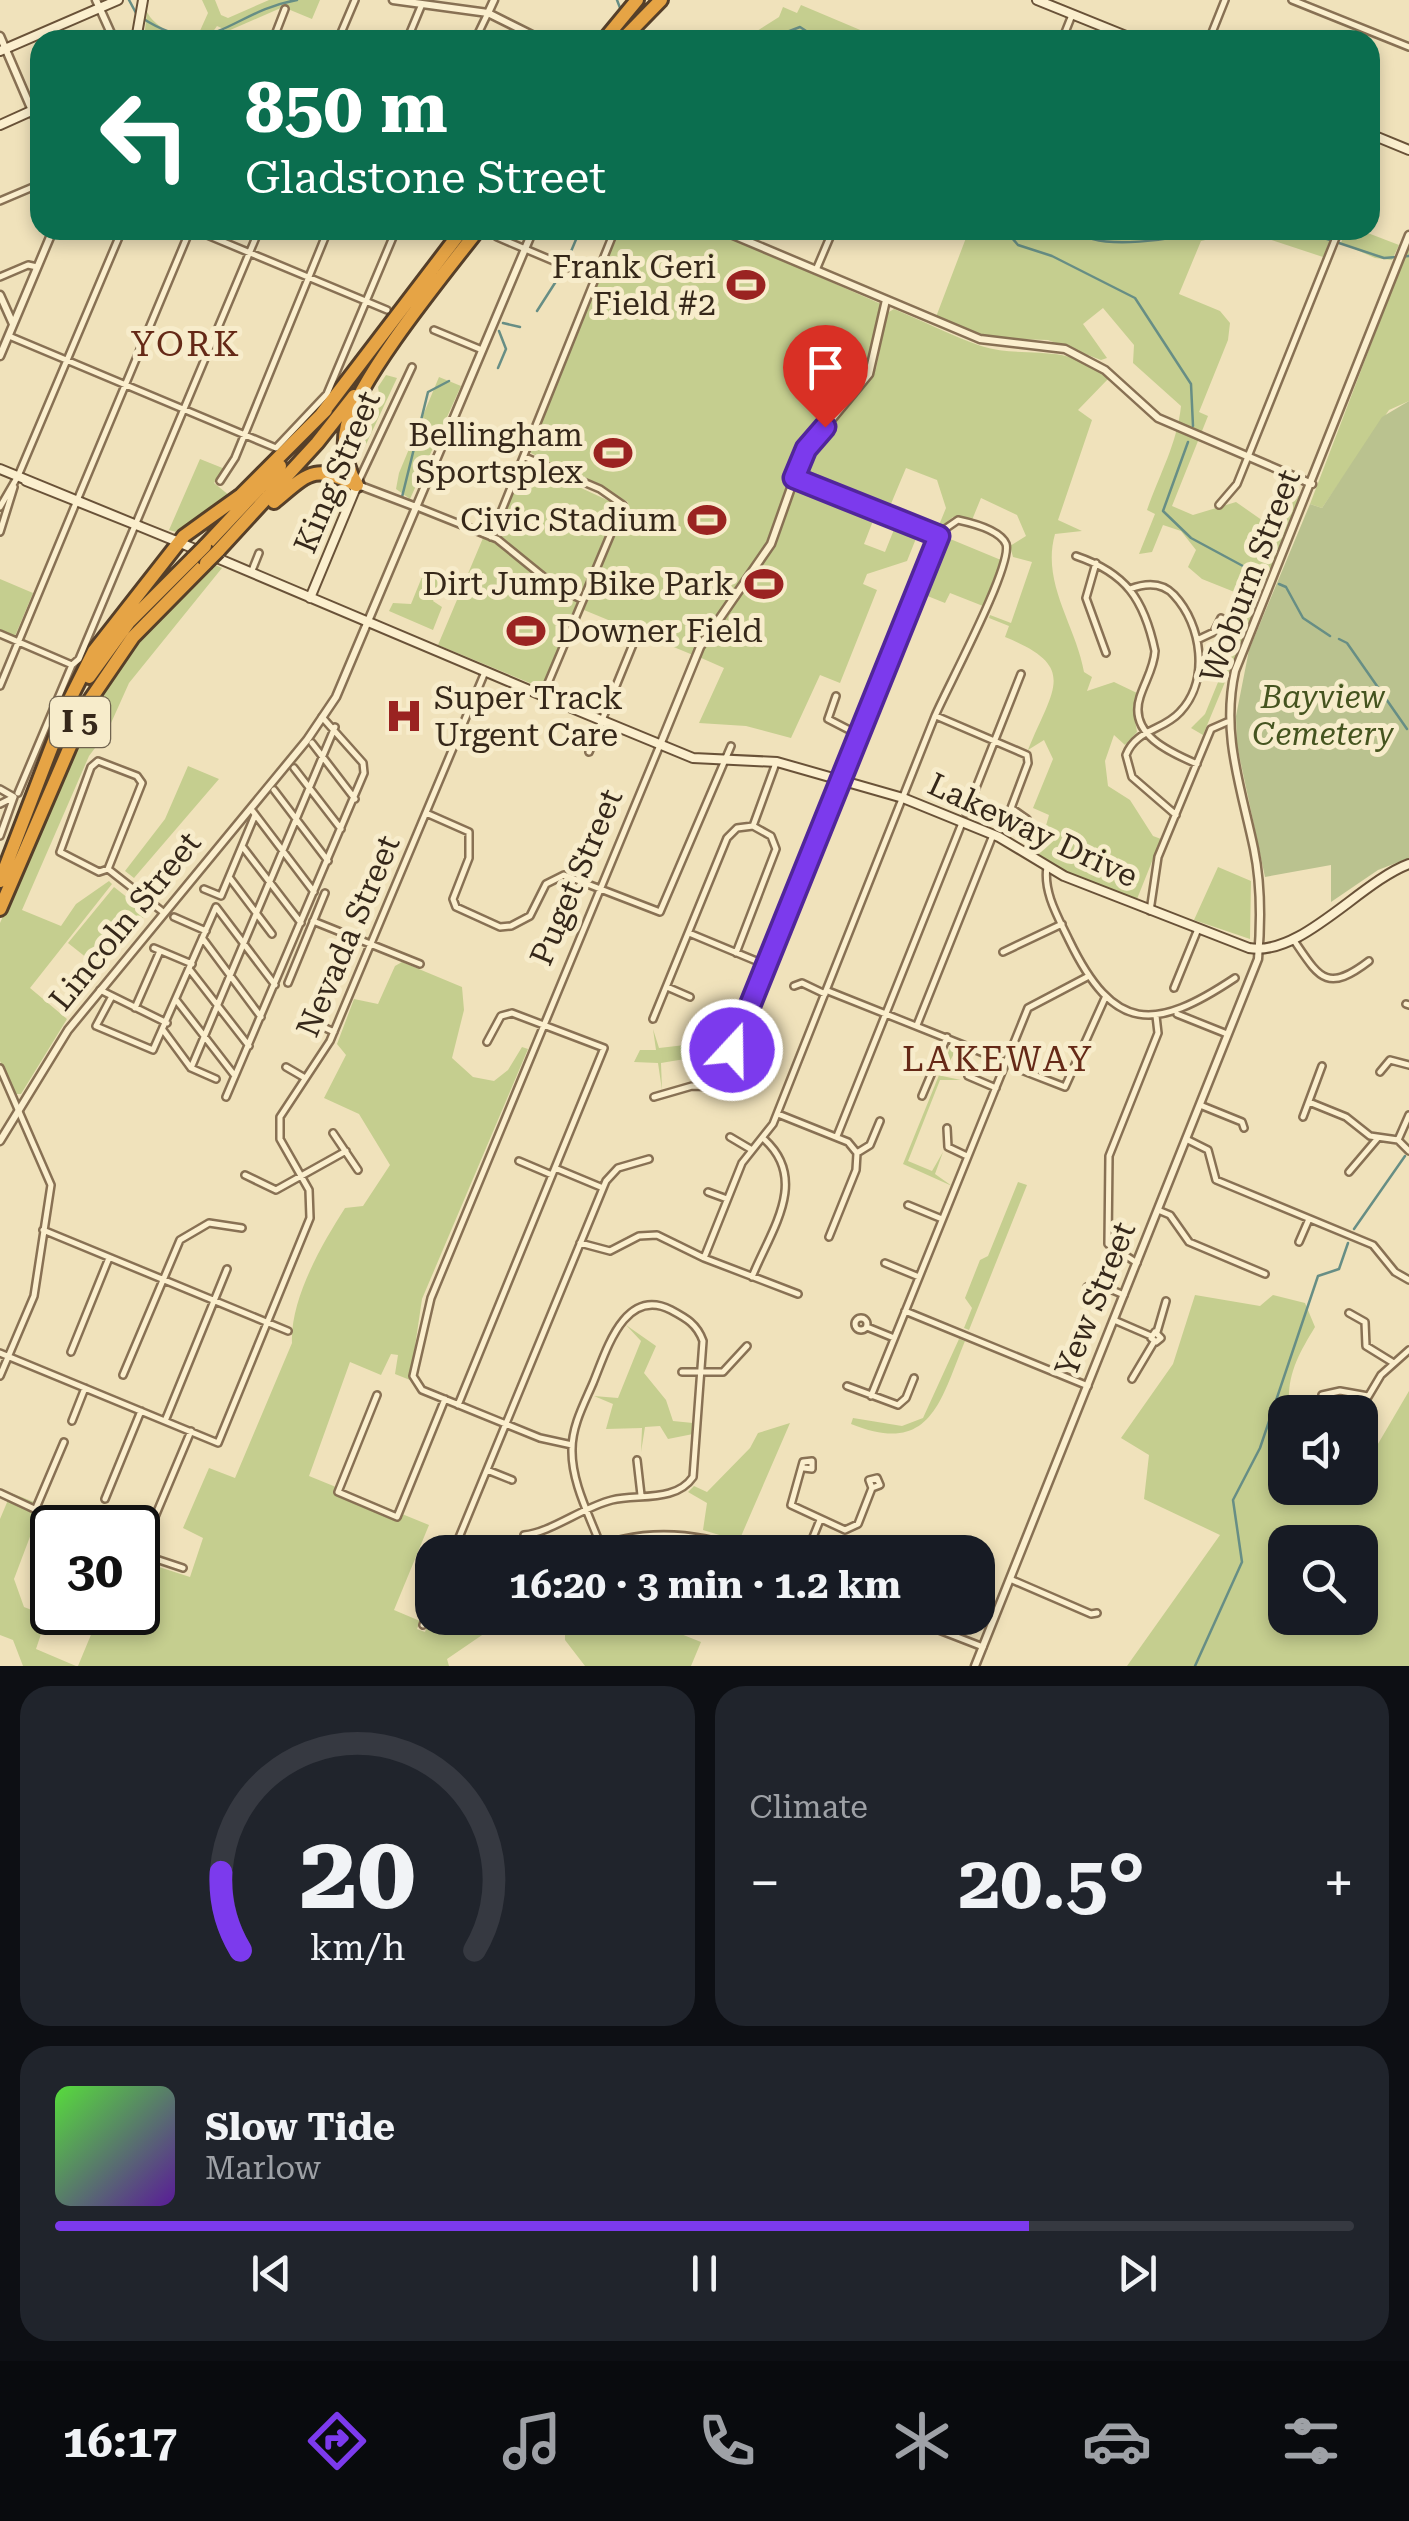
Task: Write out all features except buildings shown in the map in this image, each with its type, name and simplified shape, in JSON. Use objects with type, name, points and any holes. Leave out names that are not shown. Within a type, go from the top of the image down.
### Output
[{"type":"highway","points":[[618,30],[622,17],[645,2]]},
{"type":"highway","points":[[622,30],[645,2]]},
{"type":"highway","name":"I 5","points":[[0,909],[90,700],[133,637],[326,410],[454,240]]},
{"type":"highway","name":"I 5","points":[[0,880],[70,712],[110,646],[206,554],[237,531],[318,443],[471,240]]},
{"type":"highway","points":[[356,485],[344,450],[348,423],[399,338]]},
{"type":"highway","points":[[45,769],[94,652],[179,542],[241,495],[326,410]]},
{"type":"highway","points":[[237,531],[308,474],[328,472],[356,485]]},
{"type":"main road","points":[[44,30],[98,4],[118,0]]},
{"type":"main road","points":[[1037,0],[1111,30]]},
{"type":"main road","points":[[137,30],[142,4]]},
{"type":"main road","points":[[3,50],[30,37]]},
{"type":"main road","points":[[0,125],[30,112]]},
{"type":"main road","points":[[1380,138],[1409,150]]},
{"type":"main road","name":"Lakeway Drive","points":[[0,469],[16,480],[179,542],[694,758],[776,762],[839,783],[903,798],[993,835],[1048,867],[1150,911],[1259,949]]},
{"type":"main road","name":"King Street","points":[[310,598],[356,485]]},
{"type":"main road","name":"Lakeway Drive","points":[[77,501],[93,504],[136,525]]},
{"type":"main road","points":[[287,588],[306,585],[321,572]]},
{"type":"main road","points":[[1259,949],[1292,940],[1383,874],[1409,864]]},
{"type":"street","points":[[342,30],[356,0]]},
{"type":"street","points":[[393,0],[488,13],[522,30]]},
{"type":"street","points":[[480,30],[494,0]]},
{"type":"street","points":[[1213,30],[1225,0]]},
{"type":"street","points":[[1292,0],[1367,30]]},
{"type":"street","points":[[98,4],[110,30]]},
{"type":"street","points":[[411,30],[422,4]]},
{"type":"street","points":[[277,30],[285,9]]},
{"type":"street","points":[[1066,30],[1072,14]]},
{"type":"street","points":[[1380,35],[1409,47]]},
{"type":"street","points":[[0,36],[3,50],[30,98]]},
{"type":"street","points":[[0,202],[30,188]]},
{"type":"street","name":"Woburn Street","points":[[1259,949],[1254,853],[1227,722],[1235,671],[1409,235]]},
{"type":"street","points":[[1,352],[49,240]]},
{"type":"street","points":[[0,532],[16,480],[118,240]]},
{"type":"street","points":[[0,686],[189,240]]},
{"type":"street","points":[[219,240],[387,310]]},
{"type":"street","points":[[0,836],[72,665],[79,659],[255,240]]},
{"type":"street","points":[[220,481],[235,458],[324,240]]},
{"type":"street","points":[[8,336],[276,448],[327,394],[392,240]]},
{"type":"street","points":[[504,240],[596,279]]},
{"type":"street","name":"Lincoln Street","points":[[0,1141],[68,1030],[340,690],[529,240]]},
{"type":"street","points":[[491,538],[611,240]]},
{"type":"street","points":[[745,240],[990,342],[1065,349],[1106,370],[1158,418],[1312,484]]},
{"type":"street","points":[[816,270],[829,240]]},
{"type":"street","points":[[1219,505],[1237,484],[1249,457],[1335,240]]},
{"type":"street","points":[[0,277],[28,265],[38,267]]},
{"type":"street","points":[[0,295],[13,325]]},
{"type":"street","name":"Puget Street","points":[[445,1399],[422,1390],[414,1376],[431,1298],[700,647],[771,544],[806,449],[870,374],[886,300]]},
{"type":"street","points":[[434,330],[482,351]]},
{"type":"street","name":"King Street","points":[[356,485],[412,367]]},
{"type":"street","points":[[524,457],[600,489],[624,505],[544,696]]},
{"type":"street","points":[[794,478],[939,536]]},
{"type":"street","points":[[0,507],[16,480]]},
{"type":"street","points":[[356,485],[491,538],[556,587],[582,600]]},
{"type":"street","points":[[654,1097],[692,1086],[718,1087],[939,536],[949,523],[962,521],[998,535],[1006,546],[1005,560],[935,716],[778,1114],[764,1139],[752,1150],[704,1258]]},
{"type":"street","points":[[251,573],[259,553]]},
{"type":"street","points":[[1076,556],[1114,571],[1130,589],[1155,651],[1138,702],[1146,732],[1164,749],[1196,764]]},
{"type":"street","points":[[1096,563],[1086,598],[1106,654]]},
{"type":"street","points":[[1130,589],[1154,584],[1168,590],[1180,603],[1198,640],[1198,674],[1184,707],[1128,749],[1126,768],[1176,815]]},
{"type":"street","points":[[1198,640],[1214,632],[1221,618]]},
{"type":"street","points":[[589,752],[638,632]]},
{"type":"street","points":[[0,634],[72,665]]},
{"type":"street","name":"Nevada Street","points":[[190,1432],[218,1443],[310,1218],[311,1199],[304,1176],[285,1151],[279,1128],[284,1107],[334,1032],[485,672]]},
{"type":"street","points":[[966,812],[1021,674]]},
{"type":"street","points":[[836,696],[828,719],[859,735]]},
{"type":"street","points":[[226,1097],[366,769],[322,716]]},
{"type":"street","points":[[935,716],[1023,752],[1028,759],[1011,808],[1027,818],[1021,834]]},
{"type":"street","points":[[1150,911],[1157,863],[1196,764],[1212,728],[1227,722]]},
{"type":"street","points":[[191,1068],[334,727]]},
{"type":"street","points":[[312,743],[355,799]]},
{"type":"street","points":[[426,813],[470,832],[470,852],[454,904],[489,922],[505,928],[530,916],[542,888],[564,875],[662,910],[732,746]]},
{"type":"street","points":[[98,762],[137,776],[142,783],[108,869],[98,872],[81,865],[62,856],[59,848],[92,766],[98,762]]},
{"type":"street","points":[[753,826],[776,762]]},
{"type":"street","points":[[294,768],[342,830]]},
{"type":"street","points":[[0,789],[16,795]]},
{"type":"street","points":[[274,790],[328,861]]},
{"type":"street","points":[[0,804],[16,795]]},
{"type":"street","points":[[249,807],[315,893]]},
{"type":"street","points":[[204,890],[221,896],[255,815]]},
{"type":"street","points":[[837,1136],[962,822]]},
{"type":"street","points":[[653,1019],[726,838],[737,828],[753,826],[771,836],[776,849],[736,952]]},
{"type":"street","points":[[917,1025],[993,835]]},
{"type":"street","points":[[242,846],[302,923]]},
{"type":"street","points":[[1048,867],[1045,883],[1062,924],[1087,977],[1105,998],[1136,1014],[1156,1016],[1174,1012],[1235,978]]},
{"type":"street","points":[[108,869],[163,912]]},
{"type":"street","points":[[229,877],[272,934]]},
{"type":"street","points":[[288,983],[325,894]]},
{"type":"street","points":[[111,998],[96,1021],[102,1030],[154,1050],[216,908],[275,985]]},
{"type":"street","points":[[174,917],[206,931]]},
{"type":"street","points":[[314,922],[420,964]]},
{"type":"street","points":[[1003,952],[1062,924]]},
{"type":"street","points":[[1174,988],[1198,929]]},
{"type":"street","points":[[689,933],[766,964]]},
{"type":"street","points":[[203,939],[262,1017]]},
{"type":"street","points":[[1292,940],[1315,972],[1329,980],[1342,979],[1369,961]]},
{"type":"street","name":"Yew Street","points":[[975,1666],[1259,949]]},
{"type":"street","points":[[135,1009],[157,950],[191,967],[249,1046]]},
{"type":"street","points":[[871,1396],[1031,1004],[1087,977]]},
{"type":"street","points":[[794,986],[802,984],[886,1012],[1006,1062]]},
{"type":"street","points":[[667,988],[690,997]]},
{"type":"street","points":[[100,990],[165,1027],[191,1068],[216,1078]]},
{"type":"street","points":[[1016,1068],[1066,1087],[1105,998]]},
{"type":"street","points":[[177,1001],[235,1076]]},
{"type":"street","points":[[1174,1012],[1228,1034]]},
{"type":"street","points":[[458,1404],[604,1048],[544,1022],[506,1014],[495,1022],[486,1042]]},
{"type":"street","points":[[1137,1263],[1114,1252],[1105,1235],[1106,1168],[1158,1033],[1156,1016]]},
{"type":"street","points":[[308,1020],[334,1032]]},
{"type":"street","points":[[922,1096],[947,1038]]},
{"type":"street","points":[[1380,1072],[1390,1060],[1409,1065]]},
{"type":"street","points":[[1303,1117],[1322,1066]]},
{"type":"street","points":[[286,1067],[306,1078]]},
{"type":"street","points":[[0,1068],[48,1178],[34,1296],[0,1376]]},
{"type":"street","points":[[968,1076],[996,1088]]},
{"type":"street","points":[[1309,1102],[1346,1117],[1377,1139],[1398,1140],[1409,1150]]},
{"type":"street","points":[[1200,1105],[1242,1122],[1244,1128]]},
{"type":"street","points":[[778,1114],[837,1136],[852,1144],[857,1153],[856,1170],[829,1238]]},
{"type":"street","points":[[1398,1140],[1409,1115]]},
{"type":"street","points":[[857,1153],[870,1146],[880,1121]]},
{"type":"street","points":[[946,1128],[948,1148],[968,1156]]},
{"type":"street","points":[[333,1133],[358,1170]]},
{"type":"street","points":[[730,1136],[752,1150]]},
{"type":"street","points":[[752,1277],[787,1189],[791,1166],[764,1139]]},
{"type":"street","points":[[1186,1139],[1208,1150],[1216,1180],[1373,1245],[1394,1272],[1409,1280]]},
{"type":"street","points":[[1349,1172],[1377,1139]]},
{"type":"street","points":[[244,1175],[276,1190],[346,1152]]},
{"type":"street","points":[[460,1535],[602,1188],[616,1168],[649,1159]]},
{"type":"street","points":[[519,1161],[602,1188]]},
{"type":"street","points":[[708,1192],[727,1199]]},
{"type":"street","points":[[908,1205],[942,1219]]},
{"type":"street","points":[[1158,1210],[1170,1215],[1189,1242],[1264,1274]]},
{"type":"street","points":[[1300,1242],[1309,1219]]},
{"type":"street","points":[[122,1376],[176,1246],[190,1231],[209,1224],[242,1228]]},
{"type":"street","points":[[630,1226],[635,1237]]},
{"type":"street","points":[[43,1230],[288,1331]]},
{"type":"street","points":[[580,1243],[610,1251],[635,1237],[661,1236],[704,1258],[798,1294]]},
{"type":"street","points":[[71,1352],[110,1257]]},
{"type":"street","points":[[885,1263],[918,1277]]},
{"type":"street","points":[[165,1421],[227,1269]]},
{"type":"street","points":[[1086,1288],[1105,1287],[1124,1295]]},
{"type":"street","points":[[1132,1379],[1154,1337],[1166,1301]]},
{"type":"street","points":[[524,1535],[587,1508],[641,1495],[672,1494],[693,1477],[704,1347],[700,1332],[671,1310],[645,1306],[621,1322],[578,1419],[572,1444],[573,1467],[587,1508],[597,1535]]},
{"type":"street","points":[[905,1312],[1088,1386]]},
{"type":"street","points":[[1349,1313],[1365,1322],[1366,1346],[1392,1362]]},
{"type":"street","points":[[1114,1320],[1154,1337]]},
{"type":"street","points":[[867,1327],[894,1338]]},
{"type":"street","points":[[682,1372],[729,1369],[747,1346]]},
{"type":"street","points":[[1369,1395],[1392,1362],[1409,1350]]},
{"type":"street","points":[[0,1353],[190,1432],[160,1505]]},
{"type":"street","points":[[847,1386],[891,1404],[903,1402],[914,1378]]},
{"type":"street","points":[[72,1421],[85,1388]]},
{"type":"street","points":[[1322,1394],[1340,1391],[1362,1395]]},
{"type":"street","points":[[377,1395],[338,1492],[398,1516],[445,1399],[506,1424],[572,1444]]},
{"type":"street","points":[[105,1499],[141,1411]]},
{"type":"street","points":[[38,1505],[64,1442]]},
{"type":"street","points":[[637,1460],[641,1495]]},
{"type":"street","points":[[804,1468],[790,1505],[820,1520],[854,1528],[872,1488]]},
{"type":"street","points":[[487,1470],[512,1480]]},
{"type":"street","points":[[0,1494],[30,1507]]},
{"type":"street","points":[[814,1535],[820,1520]]},
{"type":"street","points":[[160,1560],[183,1568]]},
{"type":"street","points":[[1010,1579],[1090,1614],[1097,1613]]},
{"type":"street","points":[[950,1635],[982,1648]]},
{"type":"green space","points":[[202,0],[215,0],[221,15],[228,18],[269,0],[320,0],[312,19],[283,7],[230,30],[217,26],[214,30],[200,30],[208,13]]},
{"type":"green space","points":[[801,5],[860,30],[759,30],[779,17],[783,7],[797,13]]},
{"type":"green space","points":[[147,12],[167,30],[145,30]]},
{"type":"green space","points":[[1380,238],[1399,245],[1392,260],[1375,258],[1341,243]]},
{"type":"green space","points":[[613,240],[736,240],[881,304],[867,372],[803,447],[764,552],[693,655],[584,610],[628,502],[529,452]]},
{"type":"green space","points":[[965,240],[1205,240],[1201,241],[1179,294],[1220,311],[1230,323],[1228,340],[1199,412],[1208,416],[1172,506],[1193,515],[1236,502],[1266,523],[1292,494],[1302,497],[1203,735],[1191,728],[1205,714],[1252,599],[1202,579],[1188,567],[1196,550],[1181,531],[1163,525],[1152,552],[1139,554],[1155,514],[1147,510],[1172,446],[1181,406],[1133,363],[1134,345],[1103,308],[1083,324],[1107,358],[1101,360],[1048,340],[987,338],[936,317]]},
{"type":"green space","points":[[1271,240],[1330,240],[1323,257]]},
{"type":"green space","points":[[1409,245],[1409,401],[1389,410],[1322,508],[1310,504]]},
{"type":"green space","points":[[894,309],[981,346],[1077,359],[1108,379],[1078,410],[1092,420],[1058,520],[1082,531],[1055,534],[1052,570],[1084,672],[1092,677],[1087,691],[1114,682],[1137,693],[1133,708],[1137,732],[1125,745],[1114,735],[1105,761],[1108,786],[1130,800],[1153,836],[1161,839],[1137,899],[1064,872],[1050,864],[1032,844],[1040,847],[1049,815],[1033,808],[1053,759],[1044,740],[1028,750],[1054,682],[1043,659],[1005,637],[1009,626],[989,618],[990,615],[1011,623],[1032,562],[1013,557],[1010,546],[1026,536],[1017,515],[981,498],[972,520],[953,517],[937,530],[946,508],[937,480],[906,468],[888,511],[878,508],[864,544],[885,552],[895,527],[917,536],[907,561],[867,574],[863,584],[877,590],[840,683],[820,675],[791,738],[746,726],[699,723],[724,668],[699,657],[702,650],[770,553],[807,454],[876,369],[887,313]]},
{"type":"green space","points":[[386,375],[397,378],[362,453],[352,460],[350,444],[362,404],[380,400],[378,387]]},
{"type":"green space","points":[[439,377],[461,386],[410,499],[396,489],[399,473]]},
{"type":"green space","name":"Bayview Cemetery","points":[[1409,401],[1409,858],[1378,870],[1331,902],[1331,865],[1265,877],[1237,745],[1236,716],[1249,650],[1310,504],[1322,508],[1382,417]]},
{"type":"green space","points":[[200,459],[225,469],[214,483],[230,496],[176,532],[169,530]]},
{"type":"green space","points":[[529,464],[618,505],[581,594],[564,589],[500,537],[498,528],[523,468]]},
{"type":"green space","points":[[943,536],[1001,560],[983,606],[950,593],[945,603],[920,593]]},
{"type":"green space","points":[[483,538],[495,541],[558,593],[577,602],[542,688],[438,645]]},
{"type":"green space","points":[[213,564],[222,568],[129,683],[107,732],[89,756],[22,910],[61,926],[76,904],[109,881],[112,884],[30,988],[67,1019],[21,1094],[14,1094],[0,1061],[0,923],[92,708],[122,661]]},
{"type":"green space","points":[[422,577],[443,580],[433,601],[442,607],[433,630],[389,611],[393,603],[411,604]]},
{"type":"green space","points":[[0,579],[33,593],[15,636],[0,630]]},
{"type":"green space","points":[[188,766],[219,779],[134,878],[125,871],[165,819]]},
{"type":"green space","points":[[1218,867],[1251,881],[1250,939],[1194,920]]},
{"type":"green space","points":[[114,887],[147,913],[102,970],[68,943]]},
{"type":"green space","points":[[402,962],[462,987],[464,1010],[452,1058],[473,1077],[494,1081],[508,1070],[522,1047],[528,1049],[422,1299],[410,1380],[395,1374],[398,1355],[391,1354],[381,1375],[350,1362],[309,1476],[429,1525],[425,1535],[415,1535],[415,1559],[394,1610],[415,1619],[415,1635],[482,1635],[447,1659],[449,1666],[78,1666],[91,1635],[160,1635],[160,1567],[190,1577],[203,1538],[183,1528],[209,1468],[235,1478],[292,1343],[296,1308],[318,1255],[345,1208],[363,1206],[390,1165],[359,1114],[324,1098],[346,1055],[337,1044],[354,999],[378,1004],[395,966]]},
{"type":"green space","points":[[653,1029],[659,1048],[685,1045],[685,1059],[661,1063],[662,1090],[658,1063],[634,1062],[640,1050],[656,1050]]},
{"type":"green space","points":[[952,1043],[958,1046],[942,1076],[961,1080],[940,1080],[908,1161],[932,1171],[943,1152],[935,1174],[952,1186],[903,1164]]},
{"type":"green space","points":[[1018,1182],[1027,1185],[969,1330],[964,1328],[972,1308],[965,1298],[980,1260],[988,1256]]},
{"type":"green space","points":[[1195,1295],[1260,1306],[1273,1295],[1305,1303],[1315,1327],[1298,1357],[1289,1395],[1268,1395],[1268,1505],[1378,1505],[1378,1444],[1409,1391],[1409,1666],[1127,1666],[1220,1535],[1144,1499],[1149,1455],[1121,1438],[1173,1364]]},
{"type":"green space","points":[[626,1325],[656,1346],[644,1373],[666,1400],[673,1421],[693,1423],[693,1434],[668,1439],[660,1426],[645,1427],[641,1452],[642,1428],[606,1429],[613,1404],[594,1396],[618,1398],[641,1341]]},
{"type":"green space","points":[[959,1339],[965,1341],[939,1403],[916,1428],[899,1433],[878,1432],[851,1424],[853,1418],[902,1426],[923,1418]]},
{"type":"green space","points":[[790,1423],[742,1535],[703,1530],[707,1503],[688,1492],[694,1486],[707,1492],[750,1448],[758,1433]]},
{"type":"green space","points":[[11,1493],[42,1505],[30,1505],[30,1537],[14,1579],[24,1607],[30,1609],[30,1635],[41,1635],[36,1649],[76,1666],[23,1666],[13,1640],[0,1635],[0,1519]]},
{"type":"green space","points":[[565,1635],[684,1635],[701,1642],[691,1666],[585,1666]]},
{"type":"waterway","points":[[129,0],[136,13]]},
{"type":"waterway","points":[[220,30],[273,6],[297,0]]},
{"type":"waterway","points":[[617,0],[622,13]]},
{"type":"waterway","points":[[142,18],[164,30]]},
{"type":"waterway","points":[[792,30],[805,30]]},
{"type":"waterway","points":[[567,261],[576,240]]},
{"type":"waterway","points":[[1014,240],[1135,298],[1191,384],[1193,426]]},
{"type":"waterway","points":[[1098,240],[1160,240]]},
{"type":"waterway","points":[[1330,240],[1384,258],[1409,256]]},
{"type":"waterway","points":[[537,311],[562,272]]},
{"type":"waterway","points":[[503,323],[520,327]]},
{"type":"waterway","points":[[498,368],[506,349],[499,331]]},
{"type":"waterway","points":[[402,497],[428,392],[449,381]]},
{"type":"waterway","points":[[1188,442],[1163,511],[1191,538],[1267,579]]},
{"type":"waterway","points":[[1279,584],[1286,587],[1303,618],[1330,636]]},
{"type":"waterway","points":[[1339,639],[1347,643],[1407,729]]},
{"type":"waterway","points":[[1354,1229],[1405,1156]]},
{"type":"waterway","points":[[1195,1666],[1242,1562],[1233,1500],[1260,1448],[1318,1276],[1339,1269],[1348,1243]]},
{"type":"place","name":"Frank Geri Field #2","points":[[746,285]]},
{"type":"place","name":"Bellingham Sportsplex","points":[[613,453]]},
{"type":"place","name":"Civic Stadium","points":[[707,520]]},
{"type":"place","name":"Dirt Jump Bike Park","points":[[764,584]]},
{"type":"place","name":"Downer Field","points":[[526,631]]},
{"type":"place","name":"Super Track Urgent Care","points":[[404,716]]},
{"type":"district","name":"YORK","points":[[186,344]]},
{"type":"district","name":"LAKEWAY","points":[[998,1059]]},
{"type":"route","points":[[732,1050],[939,536],[794,478],[806,449],[825,427]]}]
